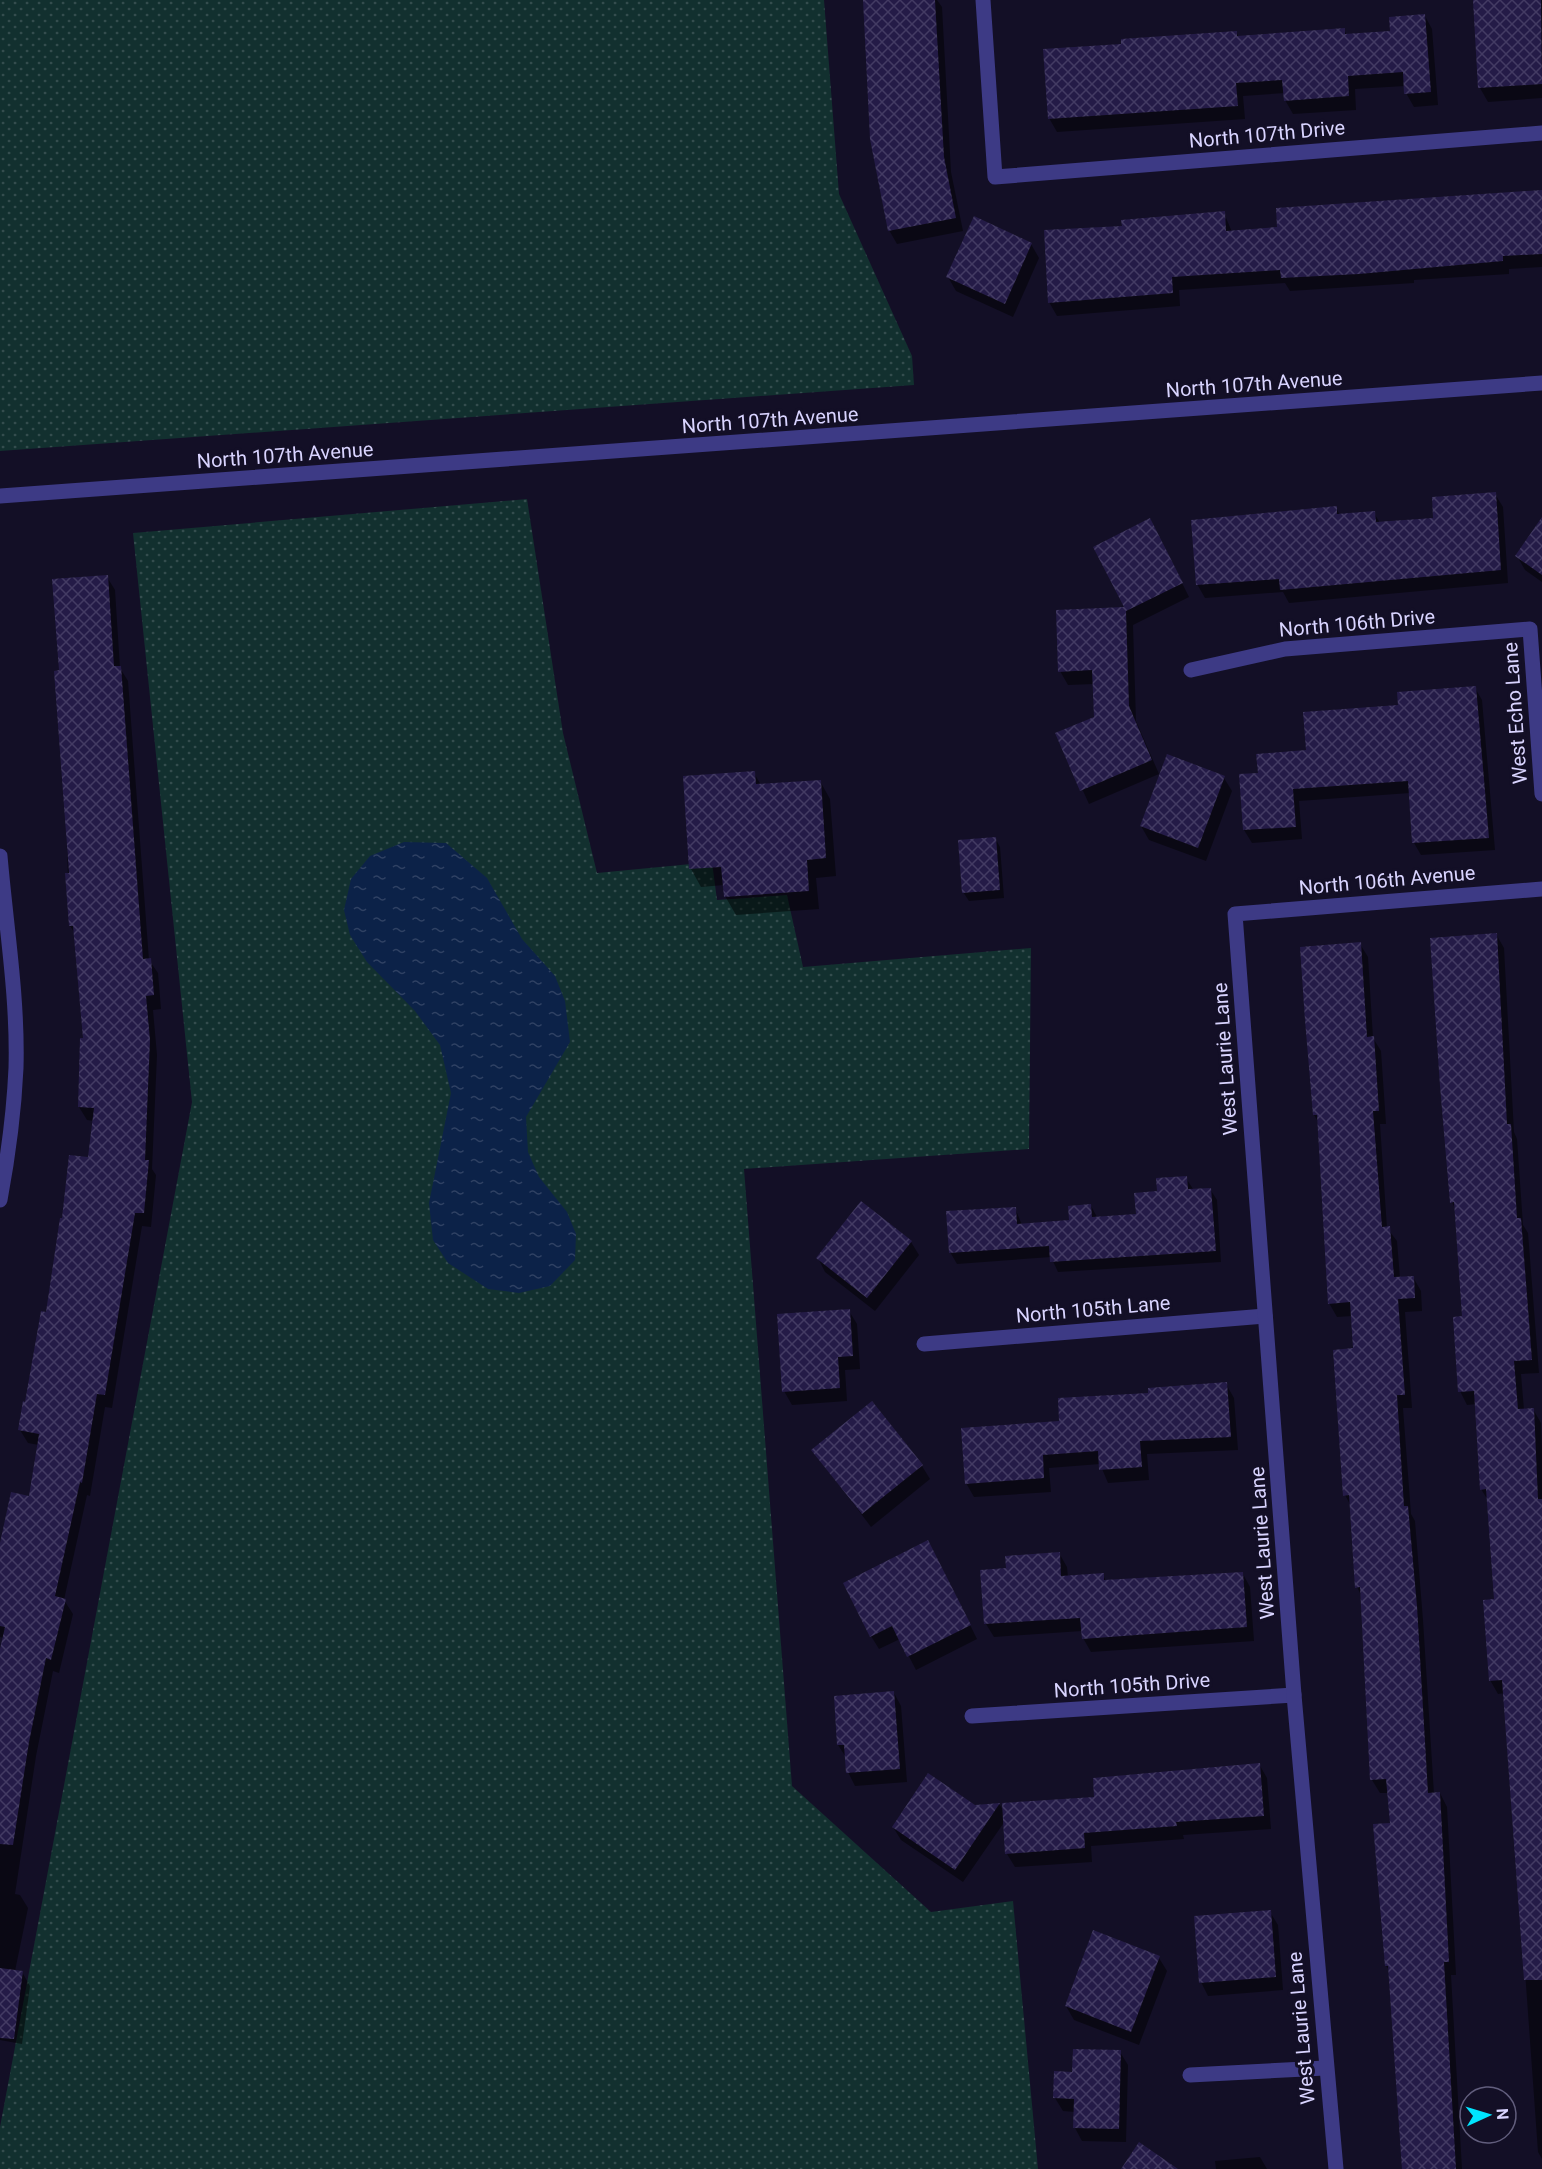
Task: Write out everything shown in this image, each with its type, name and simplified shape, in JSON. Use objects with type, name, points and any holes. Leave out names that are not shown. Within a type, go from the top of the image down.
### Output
[{"type":"street","name":"North 107th Drive","points":[[983,0],[995,177],[1542,133]]},
{"type":"street","name":"North 107th Avenue","points":[[0,496],[1542,383]]},
{"type":"street","name":"North 106th Drive","points":[[1191,670],[1285,649],[1530,629]]},
{"type":"street","name":"West Echo Lane","points":[[1530,629],[1542,794]]},
{"type":"street","points":[[0,856],[16,1056],[14,1105],[0,1200]]},
{"type":"street","name":"North 106th Avenue","points":[[1235,914],[1542,889]]},
{"type":"street","name":"West Laurie Lane","points":[[1235,914],[1294,1695],[1325,2068],[1336,2169]]},
{"type":"street","name":"North 105th Lane","points":[[924,1344],[1265,1316]]},
{"type":"street","name":"North 105th Drive","points":[[972,1716],[1294,1695]]},
{"type":"street","points":[[1190,2075],[1325,2068]]},
{"type":"green space","points":[[0,0],[824,0],[839,194],[912,356],[914,385],[0,451]]},
{"type":"green space","points":[[527,499],[563,733],[597,873],[712,862],[717,900],[787,895],[803,967],[1031,948],[1029,1149],[744,1169],[792,1786],[931,1912],[1013,1901],[1038,2169],[0,2169],[0,2127],[192,1102],[133,533]]},
{"type":"water","points":[[404,842],[446,843],[487,878],[522,939],[555,976],[565,1001],[570,1042],[526,1117],[528,1152],[539,1177],[567,1212],[576,1234],[575,1260],[550,1286],[519,1293],[488,1289],[448,1263],[433,1240],[429,1203],[451,1093],[440,1045],[415,1011],[367,962],[350,935],[344,910],[351,879],[370,856]]},
{"type":"building","points":[[863,0],[935,0],[944,157],[956,218],[888,231],[870,139]]},
{"type":"building","points":[[1473,0],[1541,0],[1542,84],[1478,88]]},
{"type":"building","points":[[1425,14],[1431,92],[1404,94],[1403,72],[1348,76],[1349,96],[1284,101],[1282,80],[1236,83],[1238,106],[1048,119],[1043,49],[1121,44],[1121,39],[1237,31],[1237,36],[1345,28],[1345,34],[1390,31],[1389,17]]},
{"type":"building","points":[[1542,190],[1542,254],[1503,256],[1503,261],[1359,274],[1281,278],[1280,270],[1172,277],[1173,293],[1048,303],[1044,230],[1122,226],[1121,220],[1225,211],[1226,231],[1277,227],[1276,208]]},
{"type":"building","points":[[974,216],[1032,243],[1005,304],[946,277]]},
{"type":"building","points":[[1496,492],[1501,570],[1280,590],[1279,579],[1196,585],[1191,520],[1337,506],[1337,514],[1375,511],[1376,522],[1433,518],[1432,497]]},
{"type":"building","points":[[1542,517],[1542,575],[1515,556]]},
{"type":"building","points":[[1150,518],[1183,583],[1126,611],[1129,706],[1152,760],[1080,791],[1055,733],[1094,717],[1092,670],[1058,672],[1056,610],[1124,607],[1093,547]]},
{"type":"building","points":[[108,575],[114,666],[121,666],[143,959],[151,958],[154,995],[146,996],[150,1040],[145,1160],[149,1160],[144,1213],[135,1213],[105,1395],[97,1394],[82,1483],[80,1482],[55,1596],[66,1599],[51,1660],[46,1658],[29,1742],[13,1845],[0,1844],[0,1649],[5,1627],[0,1626],[0,1543],[11,1492],[29,1496],[39,1434],[18,1430],[41,1311],[46,1312],[60,1218],[62,1218],[69,1155],[88,1157],[94,1108],[78,1107],[80,1038],[83,1038],[73,926],[69,926],[65,873],[69,873],[54,671],[59,670],[52,579]]},
{"type":"building","points":[[1476,686],[1489,838],[1412,843],[1408,781],[1293,789],[1296,827],[1243,830],[1239,774],[1258,773],[1256,754],[1306,750],[1303,712],[1398,705],[1397,692]]},
{"type":"building","points":[[1167,754],[1225,776],[1198,848],[1140,826]]},
{"type":"building","points":[[755,771],[756,784],[821,780],[826,858],[807,860],[809,891],[724,897],[721,867],[689,869],[683,776]]},
{"type":"building","points":[[996,837],[1000,890],[962,893],[958,840]]},
{"type":"building","points":[[1497,933],[1507,1124],[1511,1124],[1517,1218],[1521,1218],[1532,1360],[1514,1361],[1518,1409],[1534,1408],[1538,1499],[1542,1499],[1542,1980],[1524,1980],[1502,1680],[1489,1681],[1483,1600],[1494,1599],[1486,1489],[1480,1490],[1474,1391],[1458,1392],[1453,1317],[1462,1316],[1454,1202],[1450,1203],[1440,1086],[1430,938]]},
{"type":"building","points":[[1361,942],[1367,1037],[1374,1036],[1379,1111],[1373,1111],[1382,1227],[1390,1226],[1394,1277],[1414,1276],[1415,1298],[1398,1299],[1405,1395],[1397,1395],[1404,1506],[1408,1506],[1417,1606],[1428,1793],[1440,1792],[1449,1962],[1444,1962],[1456,2169],[1402,2169],[1388,1966],[1385,1966],[1373,1824],[1390,1823],[1386,1779],[1370,1780],[1360,1587],[1355,1588],[1349,1495],[1343,1496],[1333,1350],[1353,1348],[1350,1302],[1328,1304],[1317,1115],[1313,1115],[1305,1020],[1300,947]]},
{"type":"building","points":[[1187,1176],[1188,1189],[1211,1188],[1216,1251],[1050,1262],[1049,1246],[949,1253],[946,1211],[1016,1207],[1017,1224],[1069,1220],[1068,1206],[1091,1204],[1092,1217],[1136,1214],[1134,1193],[1157,1191],[1156,1178]]},
{"type":"building","points":[[861,1201],[912,1241],[867,1298],[816,1258]]},
{"type":"building","points":[[850,1309],[853,1356],[838,1357],[840,1388],[782,1392],[777,1314]]},
{"type":"building","points":[[1227,1382],[1231,1437],[1140,1441],[1142,1467],[1099,1470],[1098,1451],[1043,1455],[1044,1478],[965,1484],[961,1428],[1059,1421],[1058,1398],[1148,1393],[1148,1388]]},
{"type":"building","points":[[872,1401],[923,1465],[862,1514],[811,1450]]},
{"type":"building","points":[[928,1540],[971,1625],[907,1657],[892,1626],[870,1637],[843,1583]]},
{"type":"building","points":[[1060,1552],[1061,1576],[1104,1573],[1104,1580],[1243,1572],[1247,1627],[1082,1639],[1080,1618],[984,1624],[980,1570],[1006,1568],[1005,1556]]},
{"type":"building","points":[[894,1691],[900,1769],[846,1773],[844,1745],[837,1745],[834,1696]]},
{"type":"building","points":[[1260,1763],[1264,1816],[1176,1822],[1177,1826],[1084,1833],[1085,1848],[1005,1854],[1002,1803],[1094,1797],[1093,1778]]},
{"type":"building","points":[[928,1773],[975,1805],[1000,1803],[955,1870],[892,1827]]},
{"type":"building","points":[[1271,1910],[1276,1977],[1199,1983],[1194,1916]]},
{"type":"building","points":[[1093,1930],[1160,1956],[1131,2032],[1065,2006]]},
{"type":"building","points":[[0,1968],[23,1971],[14,2039],[0,2038]]},
{"type":"building","points":[[1073,2049],[1121,2050],[1119,2129],[1073,2128],[1074,2099],[1053,2098],[1054,2071],[1072,2072]]},
{"type":"building","points":[[1139,2142],[1178,2169],[1121,2169]]}]
